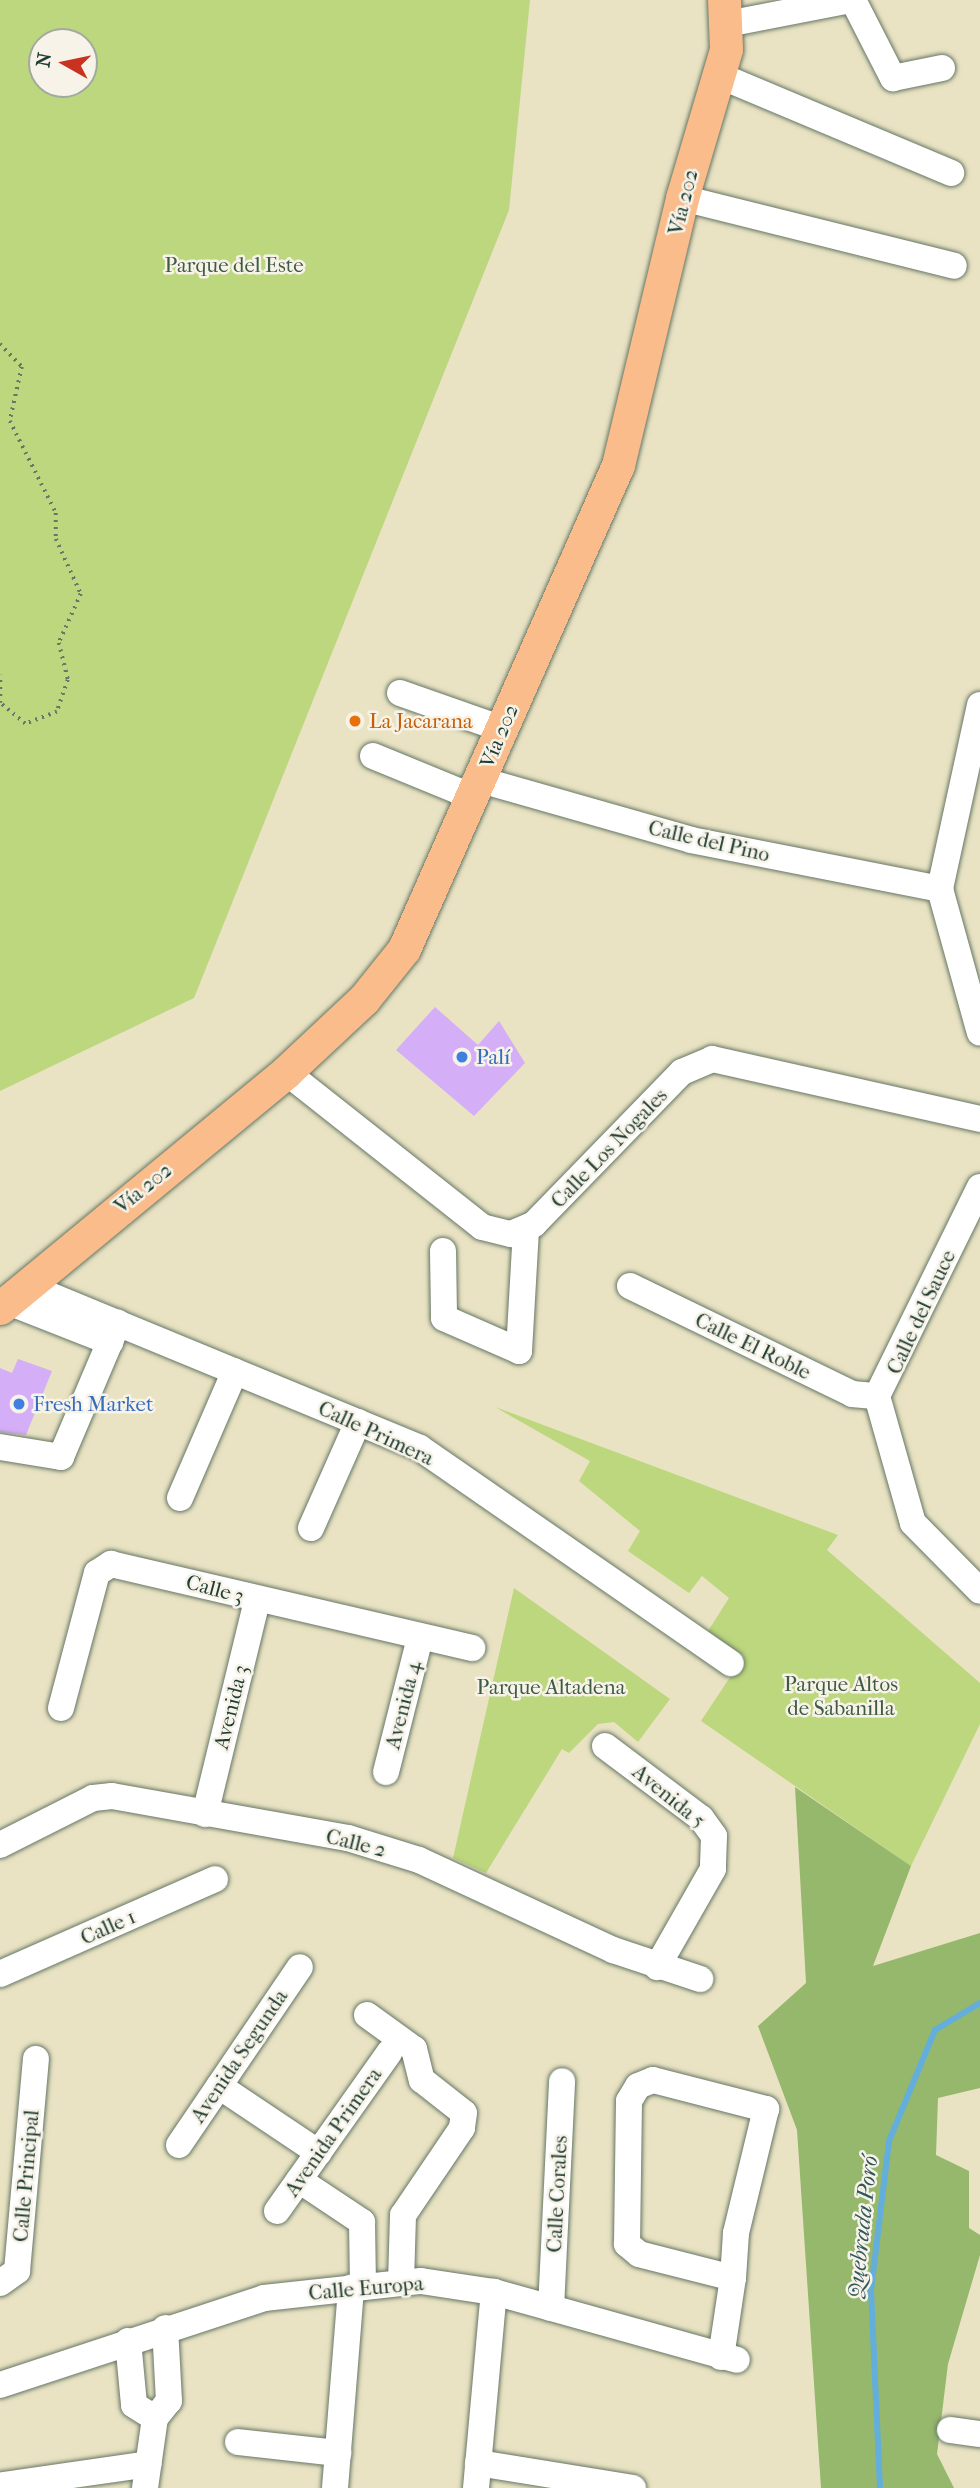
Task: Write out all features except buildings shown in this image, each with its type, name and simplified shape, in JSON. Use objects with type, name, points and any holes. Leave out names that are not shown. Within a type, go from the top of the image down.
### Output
[{"type":"main road","name":"Vía 202","points":[[11,1298],[286,1072],[364,999],[404,950],[618,465],[682,198],[718,75],[726,12]]},
{"type":"street","points":[[726,12],[852,0],[893,78],[942,68]]},
{"type":"street","points":[[718,75],[951,173]]},
{"type":"street","points":[[682,198],[954,266]]},
{"type":"street","points":[[400,693],[502,729]]},
{"type":"street","points":[[980,705],[940,889],[980,1033]]},
{"type":"street","name":"Calle del Pino","points":[[373,756],[477,788],[691,840],[940,889]]},
{"type":"street","name":"Calle Los Nogales","points":[[526,1230],[682,1072],[712,1059],[980,1119]]},
{"type":"street","points":[[286,1072],[482,1227],[526,1230],[519,1350],[444,1318],[443,1251]]},
{"type":"street","name":"Calle del Sauce","points":[[877,1396],[980,1187]]},
{"type":"street","name":"Calle El Roble","points":[[630,1286],[852,1394],[877,1396]]},
{"type":"street","name":"Calle Primera","points":[[11,1298],[235,1371],[420,1448],[731,1663]]},
{"type":"street","points":[[0,1447],[61,1457],[114,1332]]},
{"type":"street","points":[[180,1498],[235,1371]]},
{"type":"street","points":[[877,1396],[913,1523],[980,1591]]},
{"type":"street","points":[[311,1528],[358,1422]]},
{"type":"street","name":"Calle 3","points":[[61,1708],[102,1566],[123,1564],[257,1600],[472,1648]]},
{"type":"street","name":"Avenida 3","points":[[205,1814],[257,1600]]},
{"type":"street","name":"Avenida 4","points":[[386,1772],[420,1638]]},
{"type":"street","name":"Avenida 5","points":[[605,1746],[701,1818],[714,1836],[713,1869],[657,1967]]},
{"type":"street","name":"Calle 2","points":[[0,1845],[93,1798],[348,1838],[419,1860],[657,1967],[700,1979]]},
{"type":"street","name":"Calle 1","points":[[1,1971],[215,1879]]},
{"type":"street","name":"Avenida Segunda","points":[[179,2145],[300,1967]]},
{"type":"street","points":[[367,2015],[414,2049],[422,2080],[464,2113],[462,2128],[403,2215],[401,2283]]},
{"type":"street","name":"Avenida Primera","points":[[277,2211],[389,2053]]},
{"type":"street","name":"Calle Principal","points":[[0,2283],[17,2271],[36,2059]]},
{"type":"street","points":[[658,2080],[766,2109],[736,2233],[733,2278],[639,2254],[627,2244],[628,2106],[642,2083],[658,2080]]},
{"type":"street","name":"Calle Corales","points":[[551,2308],[562,2081]]},
{"type":"street","points":[[219,2086],[318,2153]]},
{"type":"street","points":[[299,2180],[362,2222],[335,2488]]},
{"type":"street","name":"Calle Europa","points":[[0,2385],[165,2328],[264,2298],[401,2283],[494,2292],[729,2358],[733,2278]]},
{"type":"street","points":[[494,2292],[477,2475],[634,2488]]},
{"type":"street","points":[[3,2485],[147,2476],[155,2418],[169,2401],[165,2328]]},
{"type":"street","points":[[128,2341],[134,2405],[155,2418]]},
{"type":"street","points":[[950,2430],[980,2434]]},
{"type":"street","points":[[238,2442],[338,2453]]},
{"type":"path","points":[[0,344],[22,367],[10,421],[56,513],[55,539],[81,594],[59,643],[68,680],[57,712],[25,724],[0,703],[0,675]]},
{"type":"green space","name":"Parque del Este","points":[[0,0],[530,0],[509,210],[194,998],[0,1091]]},
{"type":"green space","name":"Parque Altos de Sabanilla","points":[[495,1407],[838,1535],[827,1550],[980,1683],[980,1724],[911,1866],[701,1721],[744,1656],[708,1631],[729,1598],[702,1576],[689,1593],[628,1551],[640,1531],[579,1481],[590,1461]]},
{"type":"green space","name":"Parque Altadena","points":[[514,1588],[670,1699],[638,1742],[614,1722],[598,1724],[569,1753],[562,1749],[486,1873],[453,1858]]},
{"type":"green space","points":[[795,1787],[911,1866],[873,1966],[980,1933],[980,2088],[938,2098],[936,2155],[969,2171],[969,2228],[980,2235],[980,2255],[948,2364],[937,2454],[954,2488],[821,2488],[797,2130],[758,2026],[806,1983]]},
{"type":"waterway","name":"Quebrada Poró","points":[[880,2488],[871,2290],[889,2141],[935,2030],[980,2003]]},
{"type":"place","name":"La Jacarana","points":[[355,721]]},
{"type":"place","name":"Palí","points":[[462,1057]]},
{"type":"place","name":"Fresh Market","points":[[19,1404]]}]
